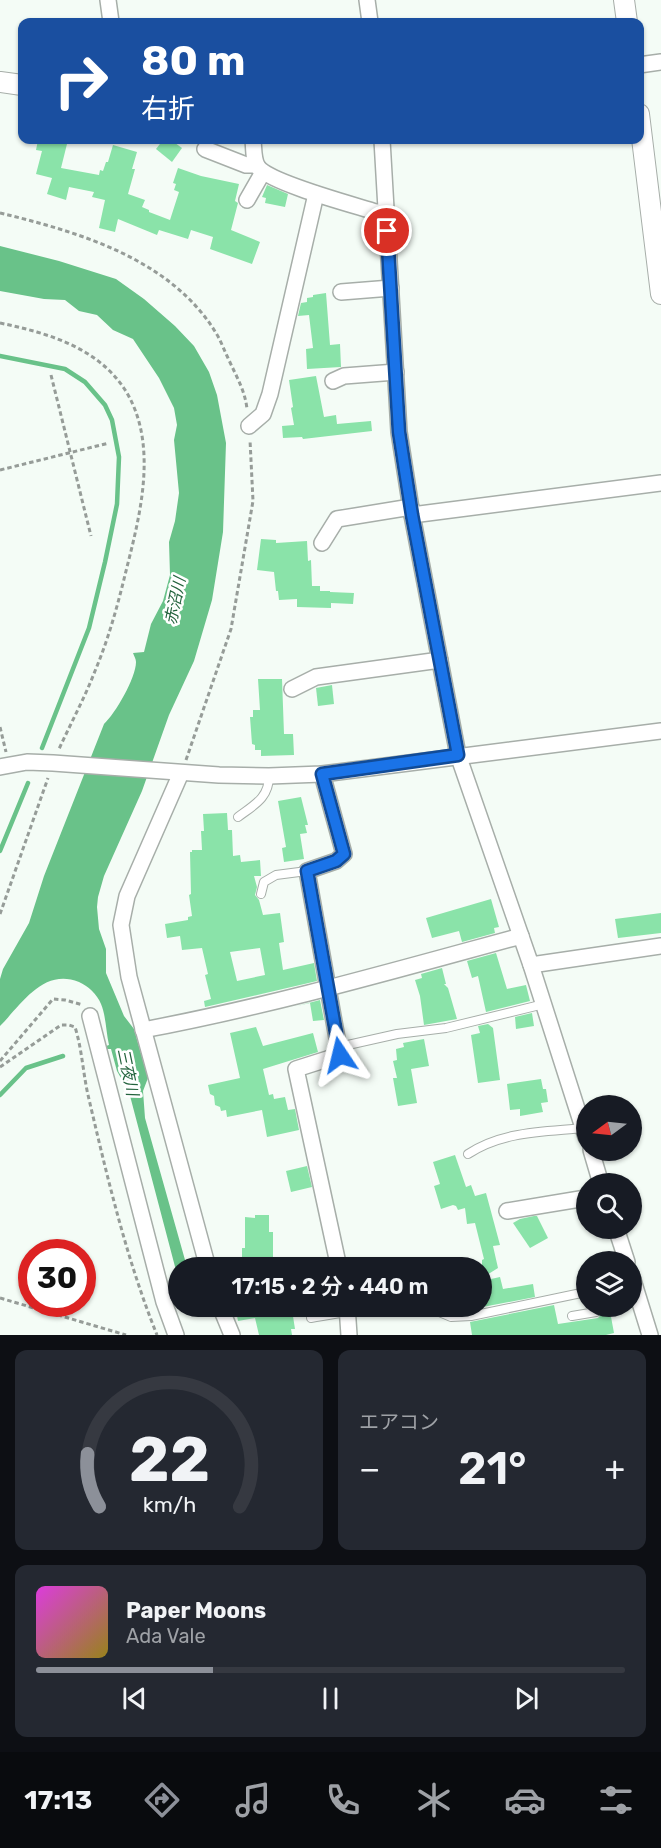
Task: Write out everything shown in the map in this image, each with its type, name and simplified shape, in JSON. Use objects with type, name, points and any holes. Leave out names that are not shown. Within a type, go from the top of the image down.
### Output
[{"type":"street","points":[[108,0],[110,18]]},
{"type":"street","points":[[367,0],[369,18]]},
{"type":"street","points":[[624,0],[626,18]]},
{"type":"street","points":[[644,64],[661,62]]},
{"type":"street","points":[[0,82],[18,84]]},
{"type":"street","points":[[247,200],[259,168],[254,144]]},
{"type":"street","points":[[382,144],[399,432],[458,755],[531,964],[576,1105]]},
{"type":"street","points":[[643,144],[661,294]]},
{"type":"street","points":[[205,149],[259,168],[316,194],[376,212],[386,212]]},
{"type":"street","points":[[249,426],[263,414],[270,394],[316,194]]},
{"type":"street","points":[[341,292],[391,288]]},
{"type":"street","points":[[333,381],[344,376],[396,372]]},
{"type":"street","points":[[322,543],[337,519],[661,483]]},
{"type":"street","points":[[292,688],[316,677],[440,660]]},
{"type":"street","points":[[4,766],[27,762],[57,763],[181,773],[269,777],[322,774],[661,730]]},
{"type":"street","points":[[181,773],[128,896],[120,925],[129,977],[205,1257]]},
{"type":"street","points":[[322,774],[344,854],[336,861],[307,871],[340,1055],[296,1069],[337,1257]]},
{"type":"street","points":[[143,1030],[205,1018],[329,988],[521,936]]},
{"type":"street","points":[[531,964],[661,946]]},
{"type":"street","points":[[90,1016],[164,1302],[176,1335]]},
{"type":"street","points":[[507,1211],[576,1200]]},
{"type":"street","points":[[642,1311],[650,1335]]},
{"type":"street","points":[[225,1317],[232,1335]]},
{"type":"street","points":[[348,1317],[349,1335]]},
{"type":"lane","points":[[238,817],[260,800],[269,789],[269,777]]},
{"type":"lane","points":[[261,894],[264,882],[276,875],[307,871]]},
{"type":"lane","points":[[339,1047],[397,1034],[446,1028],[544,1004]]},
{"type":"lane","points":[[468,1154],[481,1146],[506,1137],[576,1133]]},
{"type":"lane","points":[[492,1312],[576,1294]]},
{"type":"lane","points":[[572,1316],[576,1315]]},
{"type":"lane","points":[[311,1318],[316,1317]]},
{"type":"path","points":[[0,213],[58,227],[126,254],[162,276],[195,305],[216,333],[246,393],[253,501],[231,629],[181,773]]},
{"type":"path","points":[[0,323],[27,328],[72,344],[94,357],[111,372],[127,393],[135,412],[141,432],[144,457],[136,532],[113,623],[0,914]]},
{"type":"path","points":[[51,375],[91,536]]},
{"type":"path","points":[[0,470],[109,443]]},
{"type":"path","points":[[0,727],[4,766]]},
{"type":"path","points":[[0,1061],[53,999],[82,1003],[90,1016]]},
{"type":"path","points":[[0,1067],[61,1025],[75,1027],[80,1040],[87,1090],[107,1173],[146,1307],[158,1335]]},
{"type":"path","points":[[0,1298],[126,1335]]},
{"type":"water","points":[[0,246],[116,279],[144,299],[194,346],[209,372],[217,395],[226,443],[223,532],[212,600],[194,661],[169,715],[142,791],[104,876],[97,907],[99,929],[106,949],[106,973],[124,1016],[134,1029],[148,1078],[143,1091],[145,1118],[184,1257],[172,1257],[129,1092],[117,1071],[111,1049],[107,1049],[106,1046],[109,1045],[105,1019],[97,997],[79,982],[66,979],[55,980],[34,990],[0,1026],[0,979],[3,969],[29,923],[44,876],[104,724],[119,704],[133,677],[136,662],[133,653],[144,652],[151,624],[163,601],[170,575],[169,542],[179,493],[174,440],[177,425],[174,408],[159,378],[133,339],[113,330],[97,315],[79,311],[65,300],[44,299],[0,291]]},
{"type":"building","points":[[37,144],[67,144],[61,168],[99,175],[100,170],[103,171],[108,162],[113,145],[137,152],[128,194],[145,200],[142,207],[149,212],[170,220],[179,192],[174,190],[176,184],[173,183],[178,168],[201,176],[239,184],[235,201],[238,203],[231,230],[260,242],[252,264],[210,249],[213,237],[191,230],[188,239],[159,230],[157,235],[118,219],[115,232],[99,228],[105,200],[92,197],[94,192],[69,187],[66,200],[47,194],[52,178],[36,174],[42,151],[36,150]]},
{"type":"building","points":[[160,144],[176,144],[182,148],[172,162],[156,149]]},
{"type":"building","points":[[267,185],[288,194],[285,207],[265,203],[266,198],[262,197]]},
{"type":"building","points":[[326,293],[330,345],[340,344],[341,367],[307,369],[306,349],[313,348],[309,315],[298,316],[301,303],[307,302],[307,298],[313,295]]},
{"type":"building","points":[[316,376],[324,417],[336,415],[337,424],[371,421],[372,431],[303,439],[302,437],[283,438],[282,426],[294,425],[289,380]]},
{"type":"building","points":[[261,539],[276,540],[276,543],[307,541],[308,561],[311,560],[312,586],[320,586],[320,591],[354,593],[353,604],[331,603],[331,608],[297,607],[297,599],[279,600],[274,572],[257,570]]},
{"type":"building","points":[[258,679],[282,679],[284,734],[293,734],[294,755],[261,756],[261,750],[255,750],[255,745],[252,744],[250,717],[253,717],[253,710],[260,710]]},
{"type":"building","points":[[332,685],[334,704],[318,706],[316,688]]},
{"type":"building","points":[[301,797],[308,825],[305,825],[307,833],[300,834],[304,859],[284,862],[282,848],[286,847],[278,801]]},
{"type":"building","points":[[227,813],[228,830],[232,830],[233,856],[240,855],[241,862],[260,860],[261,876],[254,876],[257,887],[255,895],[259,900],[263,915],[280,913],[284,942],[279,943],[283,970],[314,963],[317,981],[205,1007],[204,1001],[211,999],[202,948],[182,950],[180,936],[167,938],[165,924],[188,920],[188,917],[192,916],[189,895],[191,894],[190,852],[202,850],[203,814]],"holes":[[[260,948],[265,975],[237,981],[230,952]]]},
{"type":"building","points":[[491,899],[499,927],[494,928],[495,933],[462,942],[459,931],[432,938],[426,918]]},
{"type":"building","points":[[661,913],[661,933],[618,938],[615,919]]},
{"type":"building","points":[[496,953],[507,989],[526,985],[530,1001],[486,1012],[478,976],[472,978],[467,961]]},
{"type":"building","points":[[442,968],[446,984],[444,984],[448,988],[457,1019],[424,1025],[415,980],[422,978],[421,974]]},
{"type":"building","points":[[320,1000],[324,1020],[313,1021],[310,1003],[297,1006]]},
{"type":"building","points":[[532,1013],[534,1026],[516,1029],[515,1017]]},
{"type":"building","points":[[488,1024],[493,1028],[500,1080],[478,1083],[471,1035],[480,1033],[478,1026]]},
{"type":"building","points":[[256,1027],[263,1046],[313,1033],[318,1052],[263,1069],[269,1095],[273,1094],[274,1099],[285,1097],[288,1110],[295,1109],[299,1130],[267,1137],[262,1110],[227,1117],[226,1110],[221,1111],[220,1107],[215,1105],[214,1096],[210,1094],[208,1085],[240,1078],[230,1033]]},
{"type":"building","points":[[424,1039],[429,1066],[411,1069],[417,1103],[398,1106],[393,1078],[397,1078],[393,1061],[397,1060],[396,1049],[404,1047],[403,1043]]},
{"type":"building","points":[[541,1079],[543,1089],[546,1089],[548,1102],[541,1103],[543,1112],[520,1116],[520,1109],[510,1110],[507,1084]]},
{"type":"building","points":[[455,1155],[466,1187],[471,1185],[475,1196],[486,1193],[500,1245],[493,1246],[498,1268],[492,1272],[492,1257],[484,1257],[475,1223],[467,1224],[465,1208],[458,1210],[453,1205],[441,1209],[434,1186],[440,1184],[433,1162]]},
{"type":"building","points":[[307,1166],[312,1187],[291,1192],[286,1171]]},
{"type":"building","points":[[255,1215],[269,1215],[269,1232],[273,1232],[273,1257],[242,1257],[242,1248],[245,1248],[245,1217],[255,1218]]},
{"type":"building","points":[[537,1216],[548,1238],[530,1248],[513,1223]]},
{"type":"building","points":[[500,1277],[503,1289],[533,1284],[535,1297],[492,1305],[492,1279]]},
{"type":"building","points":[[554,1305],[558,1324],[611,1317],[614,1333],[606,1335],[472,1335],[470,1322]]},
{"type":"building","points":[[237,1317],[293,1317],[295,1329],[291,1329],[292,1335],[259,1335],[255,1318],[238,1321]]},
{"type":"waterway","points":[[0,356],[65,369],[85,382],[105,405],[112,420],[119,457],[117,504],[89,628],[42,748]]},
{"type":"waterway","points":[[0,851],[28,783]]},
{"type":"waterway","points":[[0,1095],[26,1068],[63,1056]]},
{"type":"route","points":[[340,1055],[307,871],[336,861],[344,854],[322,774],[458,755],[412,515],[399,432],[387,231]]},
{"type":"water label","name":"赤沼川","points":[[175,601]]},
{"type":"water label","name":"三夜川","points":[[128,1072]]}]
